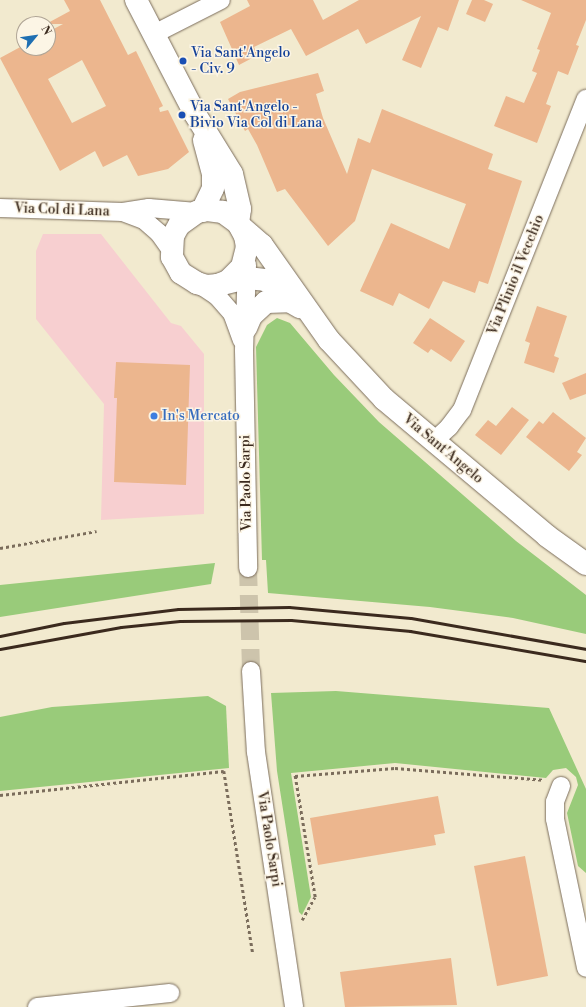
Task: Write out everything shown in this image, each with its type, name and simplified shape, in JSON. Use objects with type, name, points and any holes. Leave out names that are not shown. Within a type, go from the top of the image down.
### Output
[{"type":"street","points":[[136,0],[195,114],[232,174],[238,190],[239,225],[247,247],[242,268],[228,281],[209,284],[181,273],[176,265],[171,250],[173,236],[179,225],[199,211],[213,188],[213,174],[195,114]]},
{"type":"street","points":[[154,34],[221,0]]},
{"type":"street","name":"Via Plinio il Vecchio","points":[[433,442],[450,427],[462,410],[586,99]]},
{"type":"street","name":"Via Col di Lana","points":[[0,208],[123,212],[148,208],[199,211]]},
{"type":"street","name":"Via Sant'Angelo","points":[[199,211],[223,212],[262,245],[307,313]]},
{"type":"street","name":"Via Col di Lana","points":[[123,212],[144,220],[159,233],[171,250]]},
{"type":"street","name":"Via Paolo Sarpi","points":[[247,247],[246,328],[244,350],[248,568]]},
{"type":"street","name":"Via Sant'Angelo","points":[[209,284],[247,278],[265,280],[280,287],[307,313],[351,365],[384,399],[433,442],[547,536],[586,564]]},
{"type":"street","name":"Via Paolo Sarpi","points":[[209,284],[232,313],[244,350]]},
{"type":"street","points":[[246,328],[251,316],[266,302],[289,301],[307,313]]},
{"type":"street","name":"Via Paolo Sarpi","points":[[251,671],[256,752],[294,1007]]},
{"type":"street","points":[[561,786],[555,802],[556,819],[586,968]]},
{"type":"street","points":[[37,1007],[170,993]]},
{"type":"path","points":[[0,548],[97,531]]},
{"type":"path","points":[[302,920],[315,897],[295,776],[395,768],[543,780]]},
{"type":"path","points":[[0,795],[224,771],[253,954]]},
{"type":"shaded area","points":[[43,234],[101,234],[171,323],[181,326],[204,354],[204,514],[101,520],[104,404],[36,319],[36,251]]},
{"type":"green space","points":[[277,318],[290,323],[334,375],[379,422],[516,541],[586,595],[586,634],[513,618],[430,607],[268,593],[266,560],[262,560],[256,347],[267,325]]},
{"type":"green space","points":[[215,563],[211,584],[0,617],[0,585]]},
{"type":"green space","points":[[336,691],[549,708],[586,789],[586,873],[578,866],[567,813],[578,785],[576,777],[566,768],[553,770],[546,778],[395,763],[291,773],[311,897],[302,915],[299,912],[277,771],[271,693]]},
{"type":"green space","points":[[208,696],[226,706],[229,768],[0,791],[0,717],[52,707]]},
{"type":"building","points":[[64,0],[100,0],[128,55],[136,51],[163,106],[159,108],[160,112],[168,110],[189,152],[168,169],[138,176],[127,155],[103,167],[95,151],[60,171],[0,58],[16,49],[16,56],[56,56],[56,28],[63,24],[56,24],[56,19],[70,11]],"holes":[[[82,60],[106,106],[72,123],[48,79]]]},
{"type":"building","points":[[247,0],[313,0],[323,20],[359,0],[459,0],[448,31],[438,27],[421,68],[402,60],[421,16],[366,44],[358,29],[306,56],[291,29],[254,47],[258,55],[239,65],[220,22],[250,6]]},
{"type":"building","points":[[472,0],[484,0],[493,4],[485,22],[466,14]]},
{"type":"building","points":[[521,0],[586,0],[586,20],[576,45],[579,46],[568,75],[558,71],[546,104],[551,106],[537,143],[494,126],[506,96],[524,103],[537,73],[532,71],[540,50],[537,49],[551,13]]},
{"type":"building","points":[[318,73],[324,91],[316,94],[323,118],[347,174],[358,138],[370,143],[382,109],[493,154],[488,169],[522,181],[488,284],[479,281],[475,293],[443,281],[429,309],[399,293],[393,306],[360,291],[391,223],[449,249],[466,204],[372,169],[355,221],[328,246],[285,189],[277,192],[257,145],[248,129],[245,131],[228,99],[240,92]]},
{"type":"building","points":[[537,306],[567,316],[554,356],[559,358],[554,373],[524,363],[530,343],[525,341]]},
{"type":"building","points":[[430,318],[465,341],[451,362],[431,349],[428,353],[413,343]]},
{"type":"building","points":[[116,362],[190,365],[186,485],[114,482],[117,398],[114,398]]},
{"type":"building","points":[[586,373],[586,394],[570,400],[562,383]]},
{"type":"building","points":[[512,407],[529,420],[501,455],[475,435],[488,420],[496,426]]},
{"type":"building","points":[[553,412],[586,438],[577,452],[582,455],[569,471],[526,437],[539,421],[543,424]]},
{"type":"building","points":[[438,796],[445,833],[434,835],[436,845],[318,865],[310,818]]},
{"type":"building","points":[[525,856],[548,976],[497,986],[474,866]]},
{"type":"building","points":[[451,958],[457,1005],[345,1007],[340,972]]},
{"type":"tunnel","points":[[248,568],[251,671]]},
{"type":"railway","points":[[0,636],[64,623],[178,609],[289,607],[411,618],[586,649]]},
{"type":"railway","points":[[0,649],[121,627],[180,621],[291,620],[410,631],[586,661]]},
{"type":"place","name":"Via Sant'Angelo - Civ. 9","points":[[183,61]]},
{"type":"place","name":"Via Sant'Angelo - Bivio Via Col di Lana","points":[[182,115]]},
{"type":"place","name":"In's Mercato","points":[[154,416]]}]
